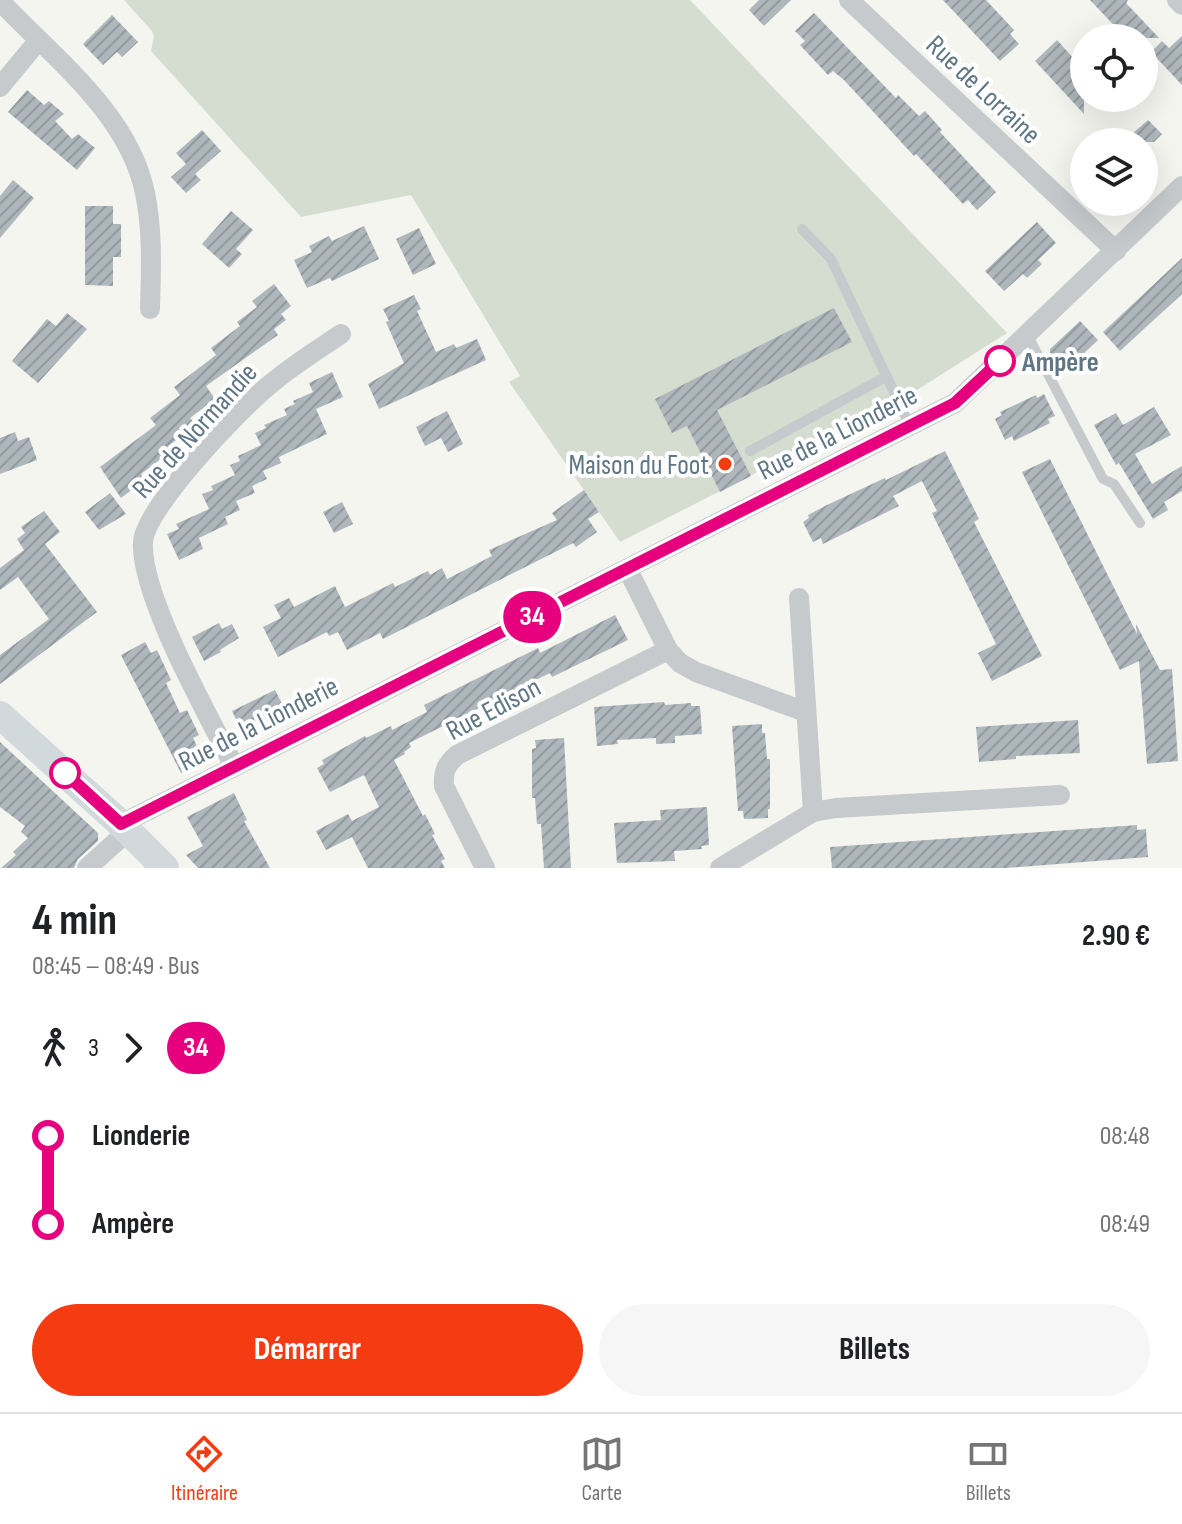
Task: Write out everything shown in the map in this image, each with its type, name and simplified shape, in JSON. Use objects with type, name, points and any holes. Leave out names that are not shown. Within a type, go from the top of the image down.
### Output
[{"type":"main road","points":[[0,715],[165,868]]},
{"type":"street","name":"Rue de Lorraine","points":[[849,0],[1116,251]]},
{"type":"street","points":[[1177,0],[1182,5]]},
{"type":"street","points":[[0,1],[101,102],[127,146],[144,189],[148,215],[151,241],[150,309]]},
{"type":"street","points":[[0,87],[38,41]]},
{"type":"street","name":"Rue de la Lionderie","points":[[87,868],[124,828],[234,766],[955,403],[1182,186]]},
{"type":"street","name":"Rue de Normandie","points":[[234,766],[164,620],[144,561],[144,530],[175,486],[245,407],[293,367],[341,334]]},
{"type":"street","points":[[628,570],[668,650],[680,663],[696,672],[806,712]]},
{"type":"street","points":[[799,598],[813,812]]},
{"type":"street","name":"Rue Edison","points":[[485,868],[444,786],[443,773],[448,763],[457,755],[668,650]]},
{"type":"street","points":[[720,868],[813,812],[836,808],[1060,795]]},
{"type":"lane","points":[[802,229],[831,259],[910,426]]},
{"type":"lane","points":[[1027,334],[1103,479],[1114,484],[1140,523]]},
{"type":"lane","points":[[750,451],[887,376]]},
{"type":"shaded area","points":[[124,0],[690,0],[1007,333],[909,395],[620,542],[509,382],[520,376],[411,195],[301,217],[151,51],[152,31]]},
{"type":"building","points":[[759,0],[791,0],[764,26],[749,10]]},
{"type":"building","points":[[943,0],[986,0],[1014,30],[1010,34],[1019,44],[1000,61]]},
{"type":"building","points":[[1090,0],[1128,0],[1126,3],[1146,24],[1113,24]]},
{"type":"building","points":[[814,13],[896,98],[898,95],[919,116],[925,111],[942,130],[940,132],[996,192],[977,210],[968,200],[963,204],[844,80],[833,71],[828,75],[800,45],[805,41],[795,31]]},
{"type":"building","points":[[112,15],[138,42],[122,57],[117,52],[103,65],[83,44]]},
{"type":"building","points":[[1182,36],[1182,85],[1158,59],[1158,45],[1162,41],[1169,48]]},
{"type":"building","points":[[1057,40],[1070,54],[1070,99],[1035,61]]},
{"type":"building","points":[[27,90],[44,105],[49,101],[64,114],[55,121],[72,139],[78,134],[95,148],[77,170],[8,112]]},
{"type":"building","points":[[1148,120],[1156,128],[1139,128]]},
{"type":"building","points":[[202,130],[221,151],[195,174],[201,180],[186,193],[171,177],[186,164],[176,153]]},
{"type":"building","points":[[13,180],[34,198],[0,238],[0,196]]},
{"type":"building","points":[[85,206],[113,206],[113,224],[121,224],[121,257],[113,257],[113,286],[85,285]]},
{"type":"building","points":[[231,211],[253,230],[236,249],[242,254],[229,268],[202,244]]},
{"type":"building","points":[[1037,222],[1056,243],[1038,260],[1042,264],[1027,278],[1023,274],[1004,291],[985,271]]},
{"type":"building","points":[[364,226],[379,259],[332,281],[330,278],[307,288],[294,260],[312,252],[309,246],[329,236],[332,241]]},
{"type":"building","points":[[419,228],[436,264],[413,275],[396,239]]},
{"type":"building","points":[[1182,258],[1182,294],[1120,351],[1103,332]]},
{"type":"building","points":[[274,284],[291,306],[281,314],[286,320],[274,329],[278,335],[206,386],[215,399],[190,418],[196,425],[167,447],[170,452],[141,474],[145,480],[121,498],[100,467],[156,425],[150,418],[180,395],[174,387],[216,355],[211,348],[240,326],[237,322],[257,307],[252,301]]},
{"type":"building","points":[[414,295],[421,309],[417,311],[436,352],[477,339],[486,360],[379,409],[368,384],[404,363],[383,309]]},
{"type":"building","points":[[834,308],[852,342],[717,410],[751,476],[720,492],[687,426],[672,433],[655,399]]},
{"type":"building","points":[[67,313],[87,329],[38,383],[12,361],[47,319],[56,326]]},
{"type":"building","points":[[1080,321],[1098,340],[1065,371],[1050,356],[1050,349]]},
{"type":"building","points":[[332,372],[343,397],[316,409],[327,434],[279,457],[281,463],[263,471],[267,479],[252,486],[255,493],[236,501],[240,510],[225,517],[228,524],[199,538],[203,549],[179,560],[167,534],[179,529],[176,524],[209,509],[202,494],[213,490],[211,486],[235,475],[230,465],[240,461],[238,456],[261,445],[255,433],[266,428],[264,425],[287,415],[284,409],[295,404],[293,401],[313,392],[309,383]]},
{"type":"building","points":[[1044,394],[1055,416],[1048,419],[1050,423],[1014,441],[1012,436],[1005,440],[995,419],[1002,415],[1000,412]]},
{"type":"building","points":[[1154,407],[1171,435],[1135,454],[1152,484],[1182,466],[1182,491],[1164,502],[1168,510],[1153,519],[1119,463],[1116,465],[1094,425],[1116,413],[1123,425]]},
{"type":"building","points":[[447,411],[463,444],[448,452],[441,438],[425,446],[416,427]]},
{"type":"building","points":[[15,432],[18,441],[29,437],[37,460],[0,474],[0,438]]},
{"type":"building","points":[[945,451],[979,519],[974,522],[1042,656],[992,681],[978,653],[996,644],[932,513],[937,511],[922,481],[893,496],[899,506],[823,544],[821,538],[813,542],[803,522],[809,518],[808,515],[827,505]]},
{"type":"building","points":[[1050,459],[1137,634],[1136,624],[1160,670],[1172,669],[1178,761],[1147,764],[1139,661],[1120,670],[1022,472]]},
{"type":"building","points":[[584,490],[599,512],[588,519],[597,532],[576,547],[573,543],[383,639],[380,633],[347,650],[338,632],[329,636],[327,632],[278,657],[263,627],[281,618],[274,605],[289,598],[294,607],[335,586],[345,607],[393,583],[395,587],[428,571],[430,575],[442,568],[447,579],[492,556],[489,550],[557,520],[552,513]]},
{"type":"building","points":[[110,493],[126,514],[99,530],[85,512]]},
{"type":"building","points":[[342,502],[353,524],[334,533],[323,512]]},
{"type":"building","points":[[44,511],[60,532],[45,544],[97,612],[0,684],[0,655],[49,619],[18,577],[0,590],[0,568],[24,550],[17,539],[25,533],[21,527]]},
{"type":"building","points":[[615,615],[628,640],[552,677],[550,673],[409,743],[411,747],[405,754],[394,760],[435,834],[432,835],[445,859],[441,861],[445,868],[368,868],[352,837],[326,850],[316,831],[348,814],[352,821],[379,807],[364,775],[330,792],[317,768],[324,764],[322,760],[365,736],[391,726],[392,730],[427,712],[424,705],[538,648],[540,653]]},
{"type":"building","points":[[219,623],[222,629],[232,624],[239,638],[204,661],[192,637]]},
{"type":"building","points":[[145,642],[151,653],[157,650],[171,680],[166,683],[180,713],[187,710],[199,735],[193,738],[198,748],[190,752],[196,766],[181,773],[121,655]]},
{"type":"building","points":[[275,690],[287,713],[277,718],[280,724],[257,736],[254,730],[244,735],[232,711]]},
{"type":"building","points":[[664,702],[665,705],[691,703],[691,706],[700,706],[702,734],[675,736],[675,743],[656,744],[656,738],[617,740],[618,744],[597,746],[594,707]]},
{"type":"building","points":[[1078,720],[1080,753],[1016,756],[1016,759],[979,762],[976,727]]},
{"type":"building","points":[[762,724],[767,759],[770,759],[770,809],[768,818],[744,819],[743,811],[738,811],[732,726]]},
{"type":"building","points":[[564,738],[571,868],[544,868],[541,824],[537,824],[535,798],[532,798],[532,749],[536,748],[535,740]]},
{"type":"building","points":[[0,742],[98,833],[98,841],[78,859],[74,868],[1,868],[16,855],[13,852],[28,838],[21,832],[25,826],[0,807]]},
{"type":"building","points":[[234,793],[247,820],[244,821],[270,868],[198,868],[186,855],[203,846],[187,817]]},
{"type":"building","points":[[707,807],[709,845],[701,846],[702,849],[674,851],[675,861],[617,863],[614,823],[661,820],[660,810]]},
{"type":"building","points":[[1137,825],[1137,830],[1146,829],[1148,857],[1006,868],[832,868],[830,847]]},
{"type":"bus line","name":"34","points":[[65,773],[121,824],[955,403],[1000,361]]},
{"type":"place","name":"Ampère","points":[[1000,361]]},
{"type":"place","name":"Maison du Foot","points":[[725,464]]}]
